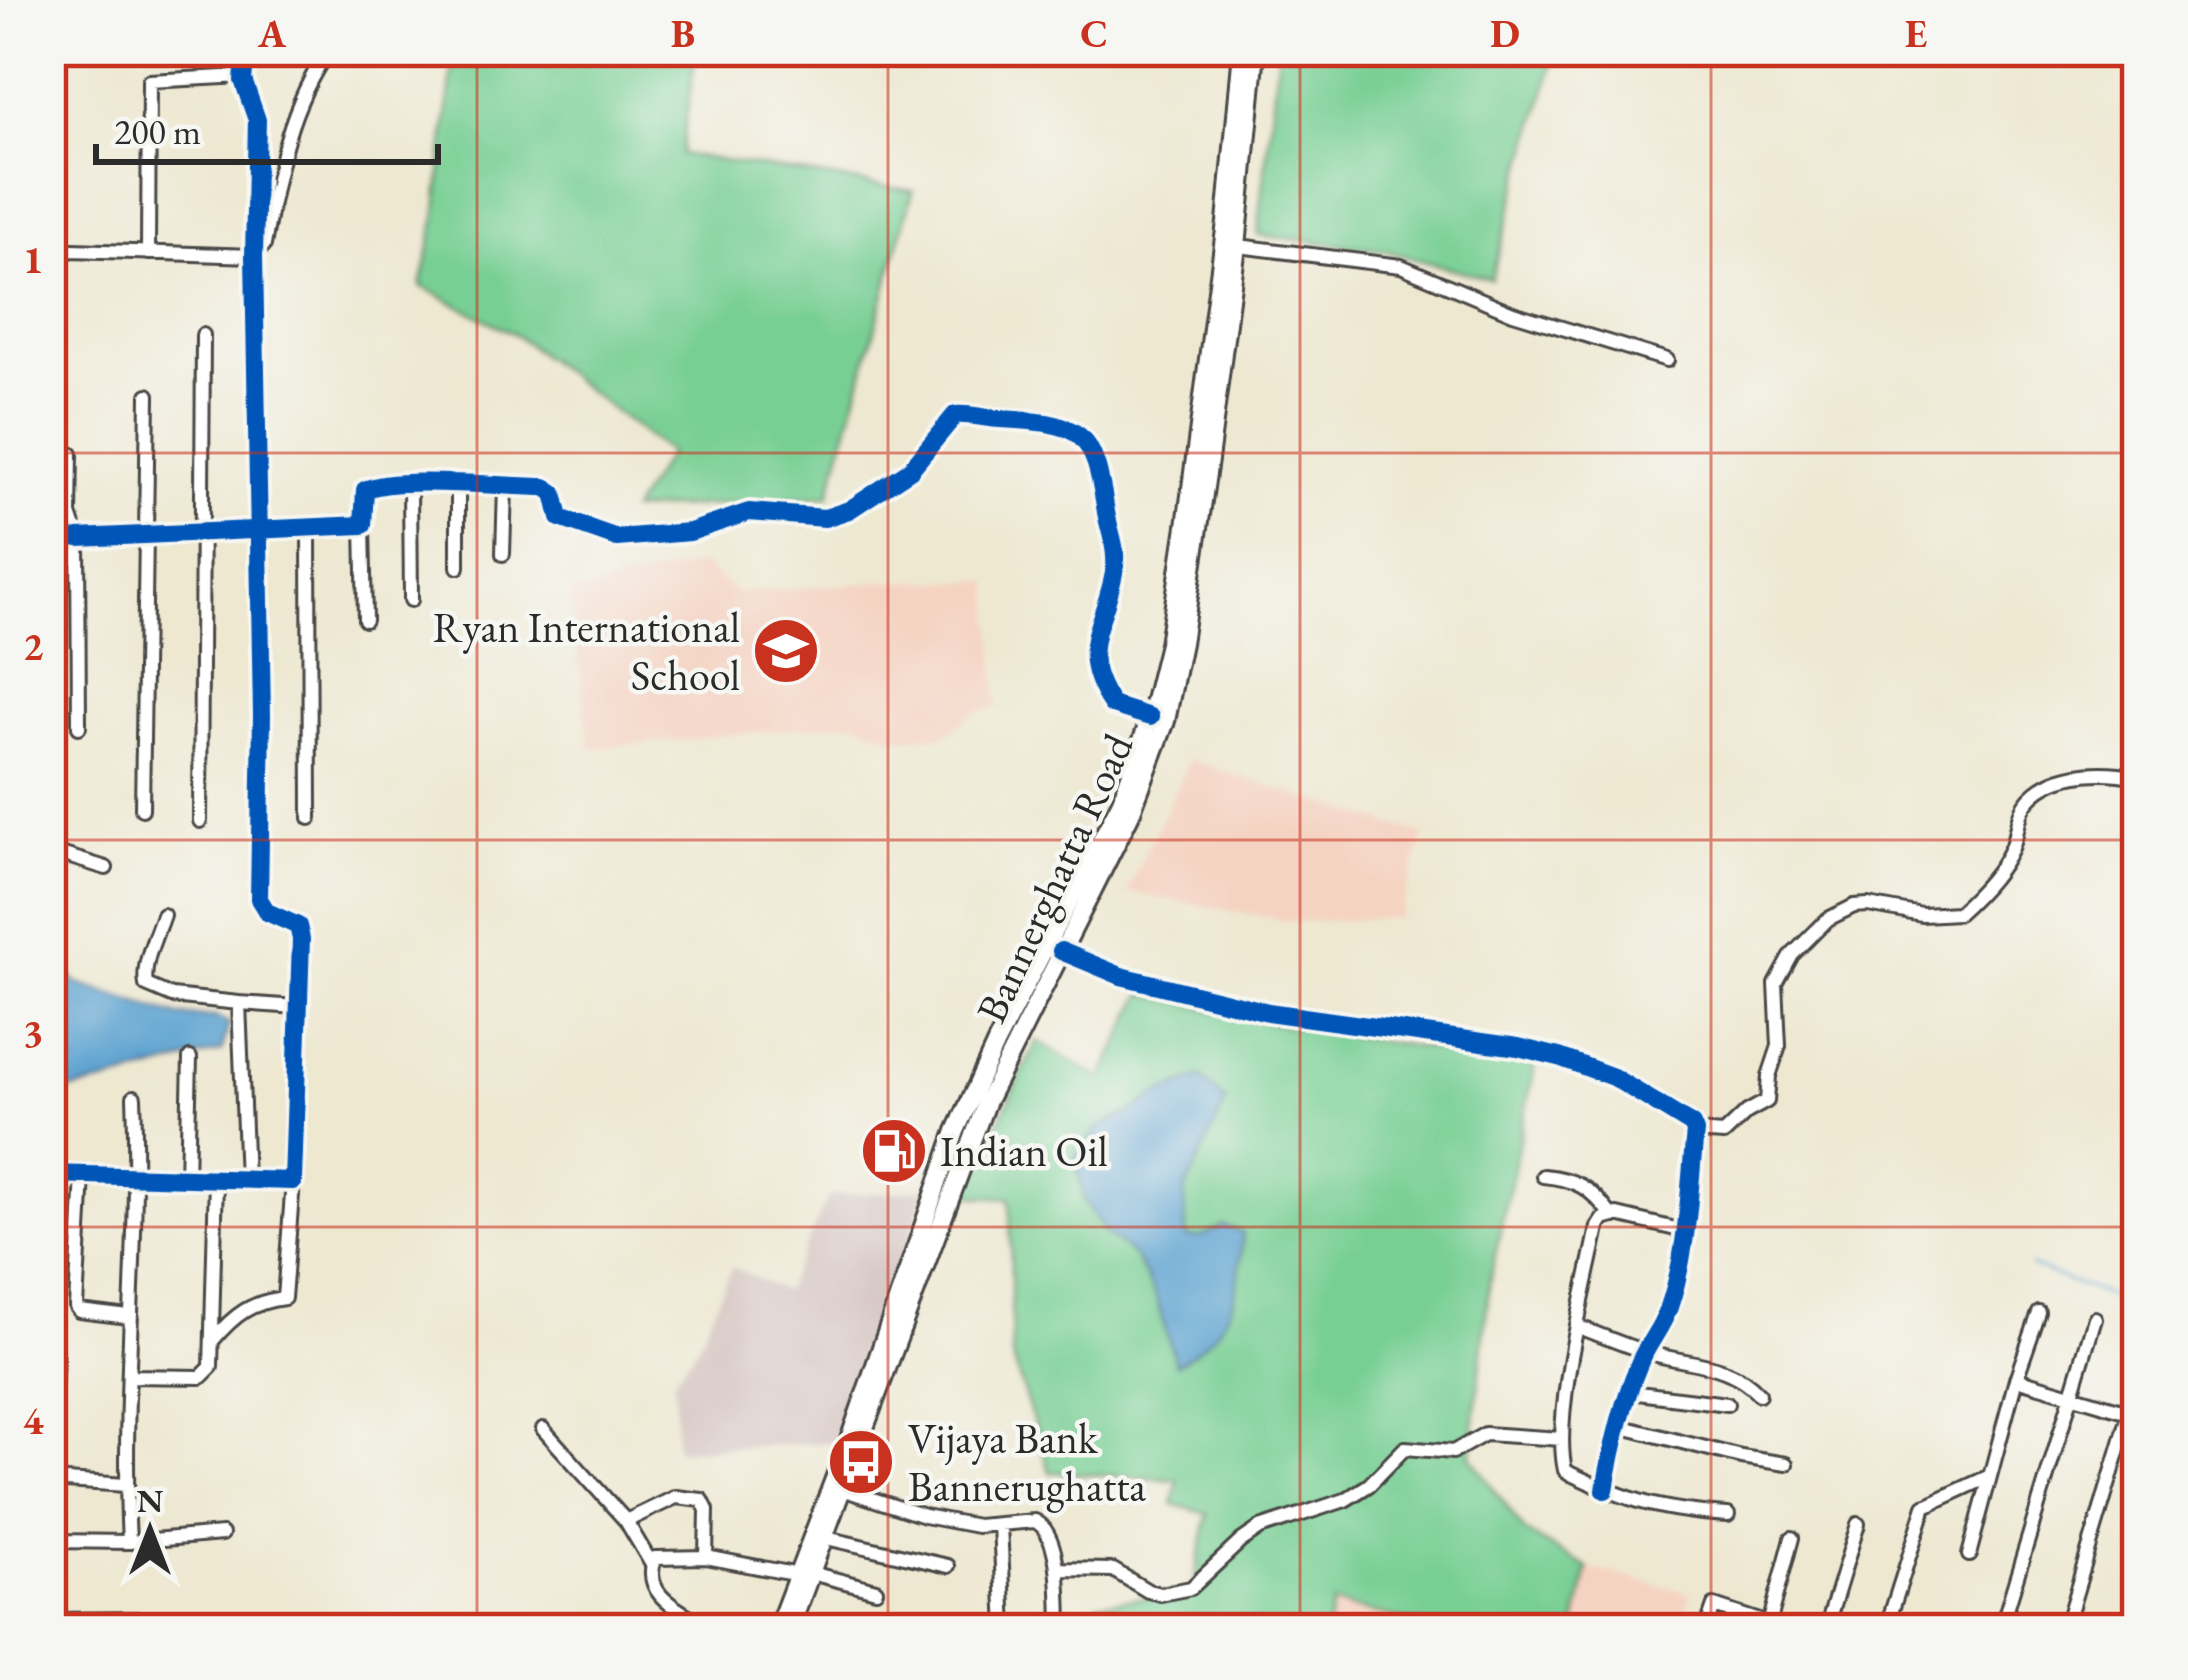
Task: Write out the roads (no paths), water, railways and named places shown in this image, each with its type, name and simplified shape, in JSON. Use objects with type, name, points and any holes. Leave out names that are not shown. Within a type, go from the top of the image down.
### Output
[{"type":"main road","name":"Bannerghatta Road","points":[[777,1629],[826,1538],[845,1490],[956,1131],[1121,801],[1150,717],[1168,644],[1230,245],[1242,51]]},
{"type":"main road","name":"Bannerghatta Road","points":[[790,1629],[805,1574],[910,1290],[986,1102],[1130,816],[1166,721],[1185,623],[1256,51]]},
{"type":"main road","points":[[51,1622],[143,1621],[182,1629]]},
{"type":"street","points":[[212,1342],[243,1310],[258,1301],[284,1298],[298,1007],[298,926],[267,912],[260,899],[257,120],[243,76],[246,51]]},
{"type":"street","points":[[51,264],[72,250],[254,256],[264,245],[292,119],[310,77],[328,51]]},
{"type":"street","points":[[148,253],[148,81],[243,76]]},
{"type":"street","points":[[1230,245],[1401,266],[1513,313],[1667,360]]},
{"type":"street","points":[[200,821],[203,334]]},
{"type":"street","points":[[142,809],[148,395]]},
{"type":"street","points":[[365,620],[363,524],[365,490],[371,486],[550,489],[560,518],[617,538],[690,532],[749,512],[825,518],[849,510],[910,470],[955,415],[1035,420],[1066,427],[1086,442],[1099,464],[1116,551],[1094,641],[1095,673],[1112,705],[1150,717]]},
{"type":"street","points":[[71,454],[70,514],[78,538],[79,727]]},
{"type":"street","points":[[410,484],[411,600]]},
{"type":"street","points":[[458,486],[458,567]]},
{"type":"street","points":[[503,554],[505,487]]},
{"type":"street","points":[[51,496],[70,514]]},
{"type":"street","points":[[78,538],[363,524]]},
{"type":"street","points":[[309,527],[310,818]]},
{"type":"street","points":[[1695,1132],[1724,1134],[1767,1101],[1769,1076],[1779,1054],[1776,984],[1792,956],[1828,919],[1854,906],[1868,905],[1922,915],[1958,913],[2005,859],[2023,807],[2035,792],[2068,777],[2137,777]]},
{"type":"street","points":[[51,850],[106,868]]},
{"type":"street","points":[[163,915],[148,958],[146,985],[172,996],[298,1007]]},
{"type":"street","points":[[1061,951],[1121,976],[1268,1012],[1518,1047],[1559,1057],[1613,1077],[1687,1121],[1695,1132],[1669,1308],[1630,1392],[1605,1490]]},
{"type":"street","points":[[239,1003],[246,1180]]},
{"type":"street","points":[[187,1178],[190,1058]]},
{"type":"street","points":[[129,1542],[129,1317],[137,1177],[134,1097]]},
{"type":"street","points":[[51,1174],[292,1181]]},
{"type":"street","points":[[82,1175],[76,1307],[129,1317]]},
{"type":"street","points":[[1543,1176],[1589,1188],[1610,1214],[1684,1231]]},
{"type":"street","points":[[129,1376],[201,1377],[211,1367],[216,1179]]},
{"type":"street","points":[[1610,1214],[1598,1228],[1579,1328],[1562,1439],[1565,1470],[1605,1490],[1669,1511],[1728,1514]]},
{"type":"street","points":[[1969,1555],[2016,1379],[2039,1313]]},
{"type":"street","points":[[2001,1629],[2095,1318]]},
{"type":"street","points":[[1579,1328],[1645,1352],[1720,1368],[1759,1394]]},
{"type":"street","points":[[51,1352],[56,1357],[51,1442]]},
{"type":"street","points":[[2016,1379],[2133,1413]]},
{"type":"street","points":[[2066,1629],[2137,1389]]},
{"type":"street","points":[[1630,1392],[1727,1404]]},
{"type":"street","points":[[1619,1426],[1786,1464]]},
{"type":"street","points":[[543,1429],[626,1521],[651,1563],[652,1582],[661,1600],[710,1629]]},
{"type":"street","points":[[1057,1569],[1113,1570],[1148,1591],[1191,1588],[1260,1528],[1345,1500],[1369,1485],[1406,1448],[1453,1452],[1484,1435],[1562,1439]]},
{"type":"street","points":[[1886,1629],[1925,1506],[1988,1477]]},
{"type":"street","points":[[51,1480],[126,1485]]},
{"type":"street","points":[[845,1490],[924,1516],[977,1526],[1035,1521],[1044,1525],[1057,1569],[1060,1629]]},
{"type":"street","points":[[626,1521],[676,1497],[702,1500],[707,1510],[706,1556]]},
{"type":"street","points":[[1826,1629],[1858,1524]]},
{"type":"street","points":[[1000,1525],[1005,1629]]},
{"type":"street","points":[[51,1541],[129,1542],[222,1534]]},
{"type":"street","points":[[826,1538],[948,1566]]},
{"type":"street","points":[[1768,1627],[1792,1538]]},
{"type":"street","points":[[651,1563],[675,1555],[706,1556],[876,1590]]},
{"type":"street","points":[[2132,1624],[2137,1600]]},
{"type":"street","points":[[1706,1629],[1714,1606],[1784,1629]]},
{"type":"water","points":[[51,956],[78,984],[179,1016],[216,1017],[229,1023],[222,1051],[51,1093]]},
{"type":"water","points":[[1201,1077],[1226,1102],[1185,1191],[1186,1237],[1199,1238],[1224,1226],[1243,1233],[1230,1310],[1211,1337],[1176,1365],[1155,1295],[1135,1257],[1106,1234],[1084,1200],[1075,1157],[1099,1127],[1160,1093]]},
{"type":"waterway","points":[[2031,1266],[2137,1307]]},
{"type":"place","name":"Ryan International School","points":[[786,651]]},
{"type":"place","name":"Indian Oil","points":[[894,1151]]},
{"type":"place","name":"Vijaya Bank Bannerughatta","points":[[861,1462]]}]
